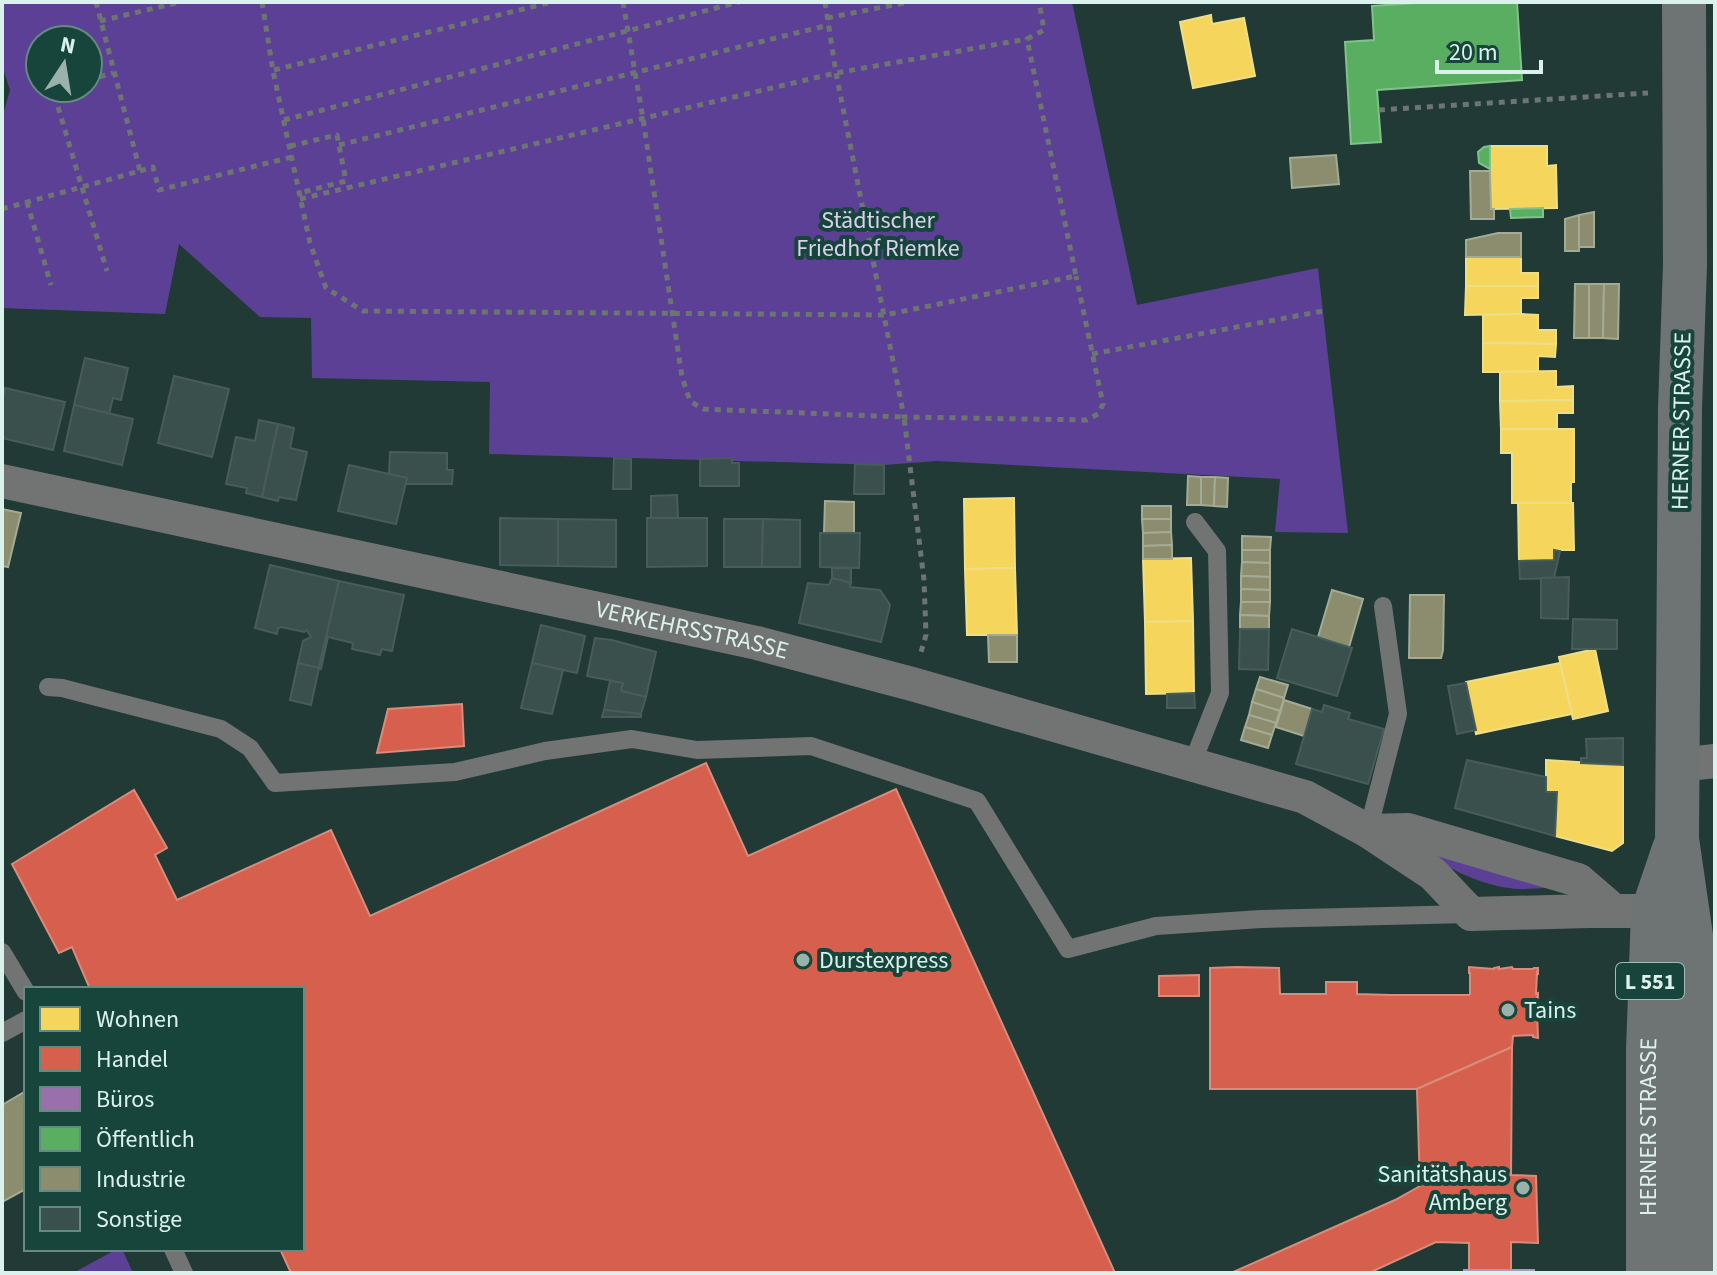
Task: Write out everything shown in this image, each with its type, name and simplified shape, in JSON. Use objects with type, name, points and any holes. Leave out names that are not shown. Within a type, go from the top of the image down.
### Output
[{"type":"main road","name":"HERNER STRASSE","points":[[1648,1273],[1648,1050],[1633,911],[1677,839],[1697,763],[1678,572],[1685,265],[1684,2]]},
{"type":"main road","name":"HERNER STRASSE","points":[[1677,839],[1692,943],[1691,1273]]},
{"type":"main road","name":"L 551","points":[[1633,911],[1671,968],[1691,1016]]},
{"type":"street","name":"VERKEHRSSTRASSE","points":[[2,481],[757,643],[912,684],[1305,797],[1368,831],[1433,874],[1471,914]]},
{"type":"street","name":"VERKEHRSSTRASSE","points":[[1368,831],[1408,830],[1578,880],[1633,911]]},
{"type":"street","points":[[1471,914],[1633,911]]},
{"type":"lane","points":[[1192,764],[1220,693],[1217,551],[1195,522]]},
{"type":"lane","points":[[1368,831],[1398,714],[1383,606]]},
{"type":"lane","points":[[48,687],[221,729],[250,748],[275,783],[455,772],[545,751],[632,739],[697,750],[811,746],[977,801],[1068,949],[1156,926],[1261,919],[1471,914]]},
{"type":"lane","points":[[2,952],[24,989]]},
{"type":"lane","points":[[2,1033],[24,1021]]},
{"type":"lane","points":[[174,1251],[184,1273]]},
{"type":"path","points":[[96,2],[140,171]]},
{"type":"path","points":[[100,21],[181,2]]},
{"type":"path","points":[[262,2],[273,71],[310,243],[326,288],[363,311],[885,315],[1076,276]]},
{"type":"path","points":[[273,71],[552,2]]},
{"type":"path","points":[[623,2],[682,377],[690,401],[703,409],[1087,420],[1098,414],[1103,404],[1027,39]]},
{"type":"path","points":[[284,120],[739,2]]},
{"type":"path","points":[[825,2],[836,73],[904,417],[924,580],[926,635],[912,684]]},
{"type":"path","points":[[339,145],[909,2]]},
{"type":"path","points":[[300,196],[836,73],[1027,39],[1044,30],[1039,2]]},
{"type":"path","points":[[104,76],[113,73]]},
{"type":"path","points":[[1379,110],[1685,91]]},
{"type":"path","points":[[57,104],[107,271]]},
{"type":"path","points":[[290,146],[337,135],[346,181],[300,196]]},
{"type":"path","points":[[2,209],[153,167],[159,190],[292,157]]},
{"type":"path","points":[[27,202],[51,285]]},
{"type":"path","points":[[1092,354],[1323,311]]},
{"type":"green space","name":"Städtischer Friedhof Riemke","points":[[2,2],[1072,2],[1137,305],[1318,268],[1348,533],[1275,532],[1280,479],[937,461],[884,465],[489,454],[490,382],[312,378],[311,318],[260,317],[179,244],[165,314],[2,308],[2,118],[10,90],[2,66]]},
{"type":"green space","points":[[1435,845],[1571,886],[1520,889],[1487,883],[1466,876],[1437,860]]},
{"type":"green space","points":[[113,1251],[123,1251],[133,1273],[73,1273]]},
{"type":"building: Wohnen","points":[[1211,15],[1212,24],[1244,18],[1255,76],[1193,88],[1180,22]]},
{"type":"building: Wohnen","points":[[1490,146],[1547,146],[1547,166],[1556,165],[1557,208],[1491,209]]},
{"type":"building: Wohnen","points":[[1466,257],[1521,257],[1521,273],[1538,273],[1538,286],[1466,286]]},
{"type":"building: Wohnen","points":[[1466,286],[1538,286],[1538,298],[1521,298],[1521,314],[1465,315]]},
{"type":"building: Wohnen","points":[[1483,315],[1538,315],[1538,330],[1556,330],[1556,344],[1483,343]]},
{"type":"building: Wohnen","points":[[1483,343],[1556,344],[1555,357],[1538,356],[1538,372],[1483,372]]},
{"type":"building: Wohnen","points":[[1556,371],[1556,387],[1573,386],[1573,400],[1500,401],[1500,372]]},
{"type":"building: Wohnen","points":[[1573,400],[1573,413],[1557,413],[1557,429],[1501,429],[1500,401]]},
{"type":"building: Wohnen","points":[[1501,429],[1574,429],[1571,503],[1512,503],[1512,453],[1501,453]]},
{"type":"building: Wohnen","points":[[1014,498],[1015,568],[965,569],[964,499]]},
{"type":"building: Wohnen","points":[[1518,503],[1573,503],[1574,550],[1554,550],[1554,560],[1519,561]]},
{"type":"building: Wohnen","points":[[1191,558],[1193,621],[1145,622],[1143,559]]},
{"type":"building: Wohnen","points":[[1015,568],[1017,635],[967,635],[965,569]]},
{"type":"building: Wohnen","points":[[1193,621],[1194,693],[1146,694],[1145,622]]},
{"type":"building: Wohnen","points":[[1595,649],[1608,711],[1573,719],[1559,657]]},
{"type":"building: Wohnen","points":[[1560,663],[1572,714],[1476,734],[1466,682]]},
{"type":"building: Wohnen","points":[[1546,760],[1623,765],[1623,843],[1612,851],[1555,836],[1557,792],[1546,792]]},
{"type":"building: Handel","points":[[462,704],[464,746],[377,753],[388,709]]},
{"type":"building: Handel","points":[[706,763],[748,856],[896,789],[1115,1273],[291,1273],[281,1251],[304,1251],[304,987],[89,987],[72,947],[59,953],[12,864],[134,790],[167,848],[155,855],[177,900],[331,830],[370,916]]},
{"type":"building: Handel","points":[[1469,967],[1538,968],[1538,1038],[1533,1035],[1513,1036],[1512,1047],[1417,1089],[1210,1089],[1210,968],[1279,968],[1280,994],[1326,994],[1326,982],[1357,982],[1357,994],[1391,995],[1469,995]]},
{"type":"building: Handel","points":[[1199,975],[1199,996],[1159,996],[1159,976]]},
{"type":"building: Handel","points":[[1512,1047],[1511,1175],[1536,1176],[1538,1243],[1511,1242],[1511,1270],[1469,1270],[1469,1243],[1436,1242],[1369,1273],[1231,1273],[1420,1186],[1417,1089]]},
{"type":"building: Büros","points":[[1464,1270],[1534,1270],[1534,1273],[1464,1273]]},
{"type":"building: Öffentlich","points":[[1517,2],[1522,80],[1377,90],[1381,142],[1351,144],[1345,42],[1374,40],[1372,6]]},
{"type":"building: Öffentlich","points":[[1490,146],[1490,169],[1479,163],[1478,152]]},
{"type":"building: Öffentlich","points":[[1543,208],[1543,217],[1511,218],[1510,209]]},
{"type":"building: Industrie","points":[[1336,155],[1339,184],[1292,188],[1290,158]]},
{"type":"building: Industrie","points":[[1470,171],[1490,171],[1494,219],[1471,219]]},
{"type":"building: Industrie","points":[[1594,212],[1594,247],[1579,247],[1579,215]]},
{"type":"building: Industrie","points":[[1579,215],[1579,251],[1565,251],[1565,219]]},
{"type":"building: Industrie","points":[[1498,233],[1521,233],[1521,257],[1466,257],[1466,240]]},
{"type":"building: Industrie","points":[[1575,284],[1589,284],[1589,338],[1574,338]]},
{"type":"building: Industrie","points":[[1589,284],[1604,284],[1603,338],[1589,338]]},
{"type":"building: Industrie","points":[[1604,284],[1619,284],[1618,339],[1603,338]]},
{"type":"building: Industrie","points":[[1188,476],[1201,477],[1201,505],[1187,505]]},
{"type":"building: Industrie","points":[[1201,477],[1215,477],[1214,506],[1201,505]]},
{"type":"building: Industrie","points":[[1215,477],[1228,478],[1227,507],[1214,506]]},
{"type":"building: Industrie","points":[[825,501],[854,502],[854,533],[824,533]]},
{"type":"building: Industrie","points":[[1142,506],[1171,506],[1171,519],[1142,519]]},
{"type":"building: Industrie","points":[[2,509],[21,513],[8,567],[2,566]]},
{"type":"building: Industrie","points":[[1142,519],[1171,519],[1171,532],[1143,533]]},
{"type":"building: Industrie","points":[[1171,532],[1172,545],[1143,546],[1143,533]]},
{"type":"building: Industrie","points":[[1242,536],[1271,537],[1270,550],[1242,550]]},
{"type":"building: Industrie","points":[[1172,545],[1172,559],[1143,559],[1143,546]]},
{"type":"building: Industrie","points":[[1242,550],[1270,550],[1270,563],[1242,562]]},
{"type":"building: Industrie","points":[[1242,562],[1270,563],[1270,577],[1241,576]]},
{"type":"building: Industrie","points":[[1241,576],[1270,577],[1270,590],[1241,589]]},
{"type":"building: Industrie","points":[[1241,589],[1270,590],[1270,602],[1241,602]]},
{"type":"building: Industrie","points":[[1332,590],[1363,599],[1349,647],[1318,637]]},
{"type":"building: Industrie","points":[[1410,595],[1444,595],[1441,658],[1409,658]]},
{"type":"building: Industrie","points":[[1241,602],[1270,602],[1269,616],[1240,615]]},
{"type":"building: Industrie","points":[[1240,615],[1269,616],[1269,629],[1240,629]]},
{"type":"building: Industrie","points":[[988,635],[1017,635],[1017,662],[989,662]]},
{"type":"building: Industrie","points":[[1260,677],[1288,685],[1284,698],[1256,689]]},
{"type":"building: Industrie","points":[[1256,689],[1284,698],[1280,711],[1252,702]]},
{"type":"building: Industrie","points":[[1284,700],[1312,709],[1304,736],[1276,727]]},
{"type":"building: Industrie","points":[[1252,702],[1280,711],[1276,723],[1249,715]]},
{"type":"building: Industrie","points":[[1249,715],[1276,723],[1272,735],[1245,727]]},
{"type":"building: Industrie","points":[[1245,727],[1272,735],[1268,748],[1241,740]]},
{"type":"building: Industrie","points":[[24,1092],[24,1190],[2,1202],[2,1105]]},
{"type":"building: Sonstige","points":[[85,358],[128,368],[121,400],[113,398],[109,414],[74,405]]},
{"type":"building: Sonstige","points":[[174,376],[229,389],[212,457],[158,443]]},
{"type":"building: Sonstige","points":[[5,388],[65,402],[53,450],[2,438]]},
{"type":"building: Sonstige","points":[[74,405],[133,419],[122,465],[64,451]]},
{"type":"building: Sonstige","points":[[259,420],[278,424],[262,497],[246,493],[247,488],[226,484],[236,437],[255,441]]},
{"type":"building: Sonstige","points":[[278,424],[294,428],[290,448],[307,452],[296,500],[279,497],[278,501],[262,497]]},
{"type":"building: Sonstige","points":[[390,452],[447,453],[447,470],[453,470],[452,484],[405,484],[407,478],[389,474]]},
{"type":"building: Sonstige","points":[[614,458],[631,459],[631,489],[613,489]]},
{"type":"building: Sonstige","points":[[732,458],[732,463],[739,463],[739,486],[700,486],[700,459]]},
{"type":"building: Sonstige","points":[[855,464],[884,465],[884,494],[854,494]]},
{"type":"building: Sonstige","points":[[349,465],[407,478],[396,524],[338,511]]},
{"type":"building: Sonstige","points":[[677,495],[678,518],[651,519],[651,496]]},
{"type":"building: Sonstige","points":[[500,518],[558,519],[558,566],[500,565]]},
{"type":"building: Sonstige","points":[[647,518],[707,518],[707,566],[647,567]]},
{"type":"building: Sonstige","points":[[558,519],[616,520],[616,567],[558,566]]},
{"type":"building: Sonstige","points":[[724,519],[763,519],[762,567],[724,567]]},
{"type":"building: Sonstige","points":[[763,519],[800,520],[800,567],[762,567]]},
{"type":"building: Sonstige","points":[[820,533],[860,533],[859,568],[820,567]]},
{"type":"building: Sonstige","points":[[1554,550],[1560,551],[1554,578],[1520,579],[1519,561],[1554,560]]},
{"type":"building: Sonstige","points":[[270,565],[339,581],[319,668],[298,663],[303,641],[311,637],[307,630],[281,627],[277,634],[255,628]]},
{"type":"building: Sonstige","points":[[832,568],[851,568],[851,583],[832,578]]},
{"type":"building: Sonstige","points":[[1569,577],[1568,619],[1541,618],[1541,578]]},
{"type":"building: Sonstige","points":[[832,578],[851,583],[850,587],[880,590],[890,605],[881,642],[799,623],[808,583],[829,585]]},
{"type":"building: Sonstige","points":[[339,581],[404,595],[392,651],[382,649],[380,655],[352,649],[353,643],[328,637],[321,669],[319,668]]},
{"type":"building: Sonstige","points":[[1573,619],[1617,620],[1617,649],[1572,649]]},
{"type":"building: Sonstige","points":[[541,625],[585,636],[577,673],[532,663]]},
{"type":"building: Sonstige","points":[[1240,629],[1269,629],[1268,670],[1239,669]]},
{"type":"building: Sonstige","points":[[1292,629],[1352,648],[1337,696],[1277,678]]},
{"type":"building: Sonstige","points":[[595,638],[656,652],[646,697],[621,691],[623,683],[587,676]]},
{"type":"building: Sonstige","points":[[298,663],[319,668],[311,705],[290,700]]},
{"type":"building: Sonstige","points":[[532,663],[563,670],[552,714],[521,708]]},
{"type":"building: Sonstige","points":[[610,681],[623,683],[621,691],[646,697],[641,714],[604,710]]},
{"type":"building: Sonstige","points":[[1466,683],[1476,730],[1457,734],[1448,686]]},
{"type":"building: Sonstige","points":[[1194,693],[1195,708],[1167,708],[1167,694]]},
{"type":"building: Sonstige","points":[[1324,705],[1350,713],[1348,719],[1384,729],[1368,784],[1296,764],[1312,709],[1322,712]]},
{"type":"building: Sonstige","points":[[604,710],[641,714],[641,717],[602,717]]},
{"type":"building: Sonstige","points":[[1623,738],[1623,765],[1581,763],[1581,758],[1587,758],[1586,739]]},
{"type":"building: Sonstige","points":[[1467,760],[1546,777],[1546,792],[1557,792],[1555,836],[1455,808]]},
{"type":"place","name":"Durstexpress","points":[[803,960]]},
{"type":"place","name":"Tains","points":[[1508,1010]]},
{"type":"place","name":"Sanitätshaus Amberg","points":[[1523,1188]]}]
